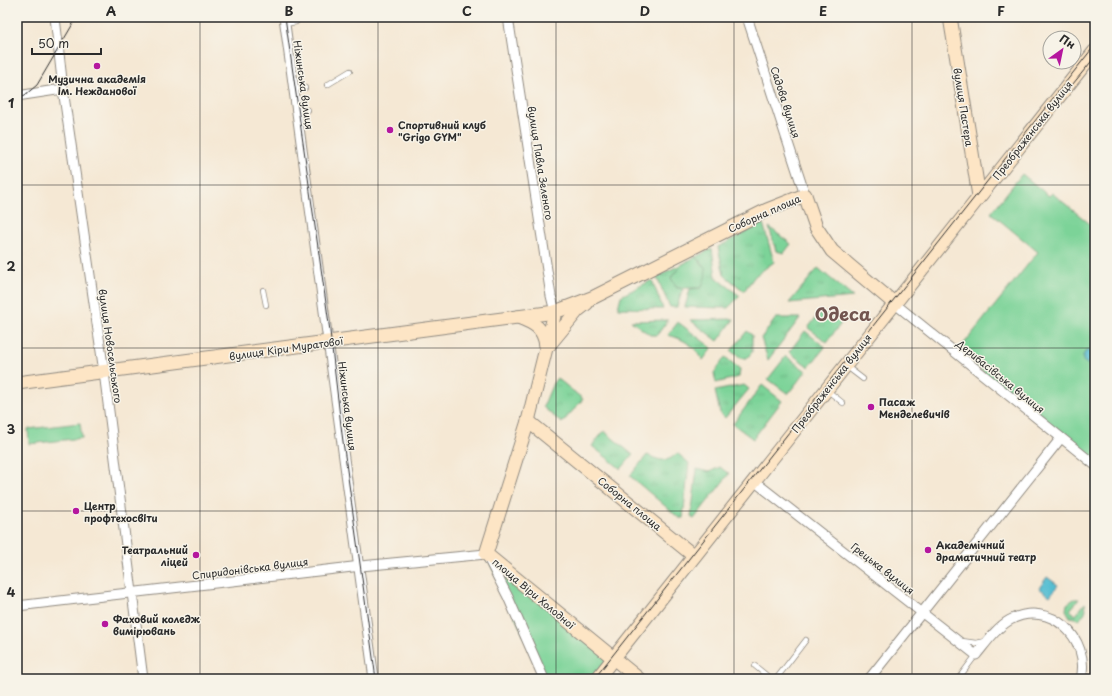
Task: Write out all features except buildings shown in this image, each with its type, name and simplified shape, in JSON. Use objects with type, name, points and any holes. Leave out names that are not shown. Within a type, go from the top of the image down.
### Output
[{"type":"street","name":"вулиця Новосельського","points":[[55,17],[63,88],[104,372],[143,679]]},
{"type":"street","name":"вулиця Павла Зеленого","points":[[508,17],[548,281],[555,312]]},
{"type":"street","name":"Садова вулиця","points":[[747,17],[805,195]]},
{"type":"street","name":"вулиця Пастера","points":[[950,17],[979,196]]},
{"type":"street","name":"Ніжинська вулиця","points":[[284,21],[374,679]]},
{"type":"street","name":"Преображенська вулиця","points":[[597,679],[1095,51]]},
{"type":"street","points":[[17,96],[63,88]]},
{"type":"street","name":"Соборна площа","points":[[486,554],[528,421],[555,312],[594,297],[767,210],[805,195],[816,228],[832,251],[894,303]]},
{"type":"street","name":"Соборна площа","points":[[546,349],[578,310],[594,297]]},
{"type":"street","name":"Дерибасівська вулиця","points":[[894,303],[1095,465]]},
{"type":"street","name":"вулиця Кіри Муратової","points":[[17,383],[555,312]]},
{"type":"street","points":[[518,317],[529,321],[539,328],[545,337],[546,349]]},
{"type":"street","name":"Соборна площа","points":[[528,421],[694,556]]},
{"type":"street","points":[[869,679],[1061,438]]},
{"type":"street","name":"Грецька вулиця","points":[[754,481],[976,655]]},
{"type":"street","name":"Спиридонівська вулиця","points":[[17,606],[132,594],[359,566],[486,554]]},
{"type":"street","name":"площа Віри Холодної","points":[[486,554],[639,679]]},
{"type":"street","name":"площа Віри Холодної","points":[[486,554],[508,597],[544,679]]},
{"type":"street","points":[[976,655],[1002,626],[1019,616],[1037,615],[1055,620],[1064,625],[1071,632],[1081,648],[1083,667],[1081,679]]},
{"type":"lane","points":[[284,21],[296,22]]},
{"type":"lane","points":[[327,85],[350,72]]},
{"type":"lane","points":[[293,89],[305,88]]},
{"type":"lane","points":[[296,111],[308,110]]},
{"type":"lane","points":[[263,290],[266,305]]},
{"type":"lane","points":[[845,365],[863,379]]},
{"type":"lane","points":[[826,389],[843,403]]},
{"type":"lane","points":[[954,638],[966,642],[976,643],[988,641]]},
{"type":"lane","points":[[776,679],[806,640]]},
{"type":"lane","points":[[958,679],[976,655]]},
{"type":"lane","points":[[755,666],[771,679]]},
{"type":"green space","points":[[1022,174],[1049,196],[1052,193],[1095,228],[1095,462],[958,351],[1038,252],[991,213]]},
{"type":"green space","points":[[763,223],[774,262],[755,276],[744,291],[724,275],[718,247]]},
{"type":"green space","points":[[769,227],[791,244],[784,253],[776,251]]},
{"type":"green space","points":[[712,249],[716,277],[740,296],[728,308],[685,307],[690,289],[701,288],[703,264],[695,257]]},
{"type":"green space","points":[[695,257],[706,271],[701,288],[677,288],[671,278],[681,265]]},
{"type":"green space","points":[[681,265],[671,278],[677,288],[683,288],[677,307],[670,307],[656,276]]},
{"type":"green space","points":[[818,268],[853,297],[789,303]]},
{"type":"green space","points":[[652,280],[663,309],[618,308],[621,296]]},
{"type":"green space","points":[[829,312],[842,322],[827,342],[808,328],[818,315]]},
{"type":"green space","points":[[776,318],[800,318],[768,360],[761,338]]},
{"type":"green space","points":[[734,319],[718,341],[690,320]]},
{"type":"green space","points":[[668,320],[657,335],[650,335],[631,321]]},
{"type":"green space","points":[[678,322],[712,348],[703,360],[693,347],[668,335]]},
{"type":"green space","points":[[747,331],[752,335],[752,352],[747,358],[740,358],[731,351]]},
{"type":"green space","points":[[805,331],[825,347],[809,367],[789,352]]},
{"type":"green space","points":[[786,356],[806,371],[788,394],[768,379]]},
{"type":"green space","points":[[725,357],[740,369],[739,377],[716,383],[714,373]]},
{"type":"green space","points":[[557,378],[583,399],[562,423],[543,407],[553,383]]},
{"type":"green space","points":[[744,385],[749,389],[725,418],[720,413],[715,391]]},
{"type":"green space","points":[[762,385],[782,401],[753,439],[733,424]]},
{"type":"green space","points":[[80,423],[82,438],[29,444],[28,429]]},
{"type":"green space","points":[[604,431],[633,455],[621,469],[592,446]]},
{"type":"green space","points":[[677,453],[689,463],[683,518],[679,518],[630,476],[647,455],[666,460],[670,459]]},
{"type":"green space","points":[[720,467],[729,474],[694,519],[691,517],[697,469],[709,472]]},
{"type":"green space","points":[[486,554],[613,659],[597,679],[544,679]]},
{"type":"green space","points":[[1074,599],[1079,599],[1070,610],[1076,615],[1085,603],[1086,609],[1084,615],[1079,619],[1070,617],[1066,610],[1067,604]]},
{"type":"water","points":[[1090,350],[1095,352],[1095,364],[1089,365],[1083,361],[1083,356],[1085,352]]},
{"type":"water","points":[[1047,577],[1058,585],[1050,596],[1039,588]]},
{"type":"tram line","points":[[17,98],[25,95],[37,85],[77,17]]},
{"type":"tram line","points":[[285,17],[330,331],[342,434],[376,679]]},
{"type":"tram line","points":[[594,679],[1095,45]]},
{"type":"tram line","points":[[1041,123],[1095,57]]},
{"type":"place","name":"Музична академія ім. Нежданової","points":[[97,66]]},
{"type":"place","name":"Спортивний клуб \"Grigo GYM\"","points":[[390,130]]},
{"type":"place","name":"Пасаж Менделевичів","points":[[871,407]]},
{"type":"place","name":"Центр профтехосвіти","points":[[76,511]]},
{"type":"place","name":"Академічний драматичний театр","points":[[928,550]]},
{"type":"place","name":"Театральний ліцей","points":[[196,555]]},
{"type":"place","name":"Фаховий коледж вимірювань","points":[[105,624]]},
{"type":"district","name":"Одеса","points":[[843,313]]}]
